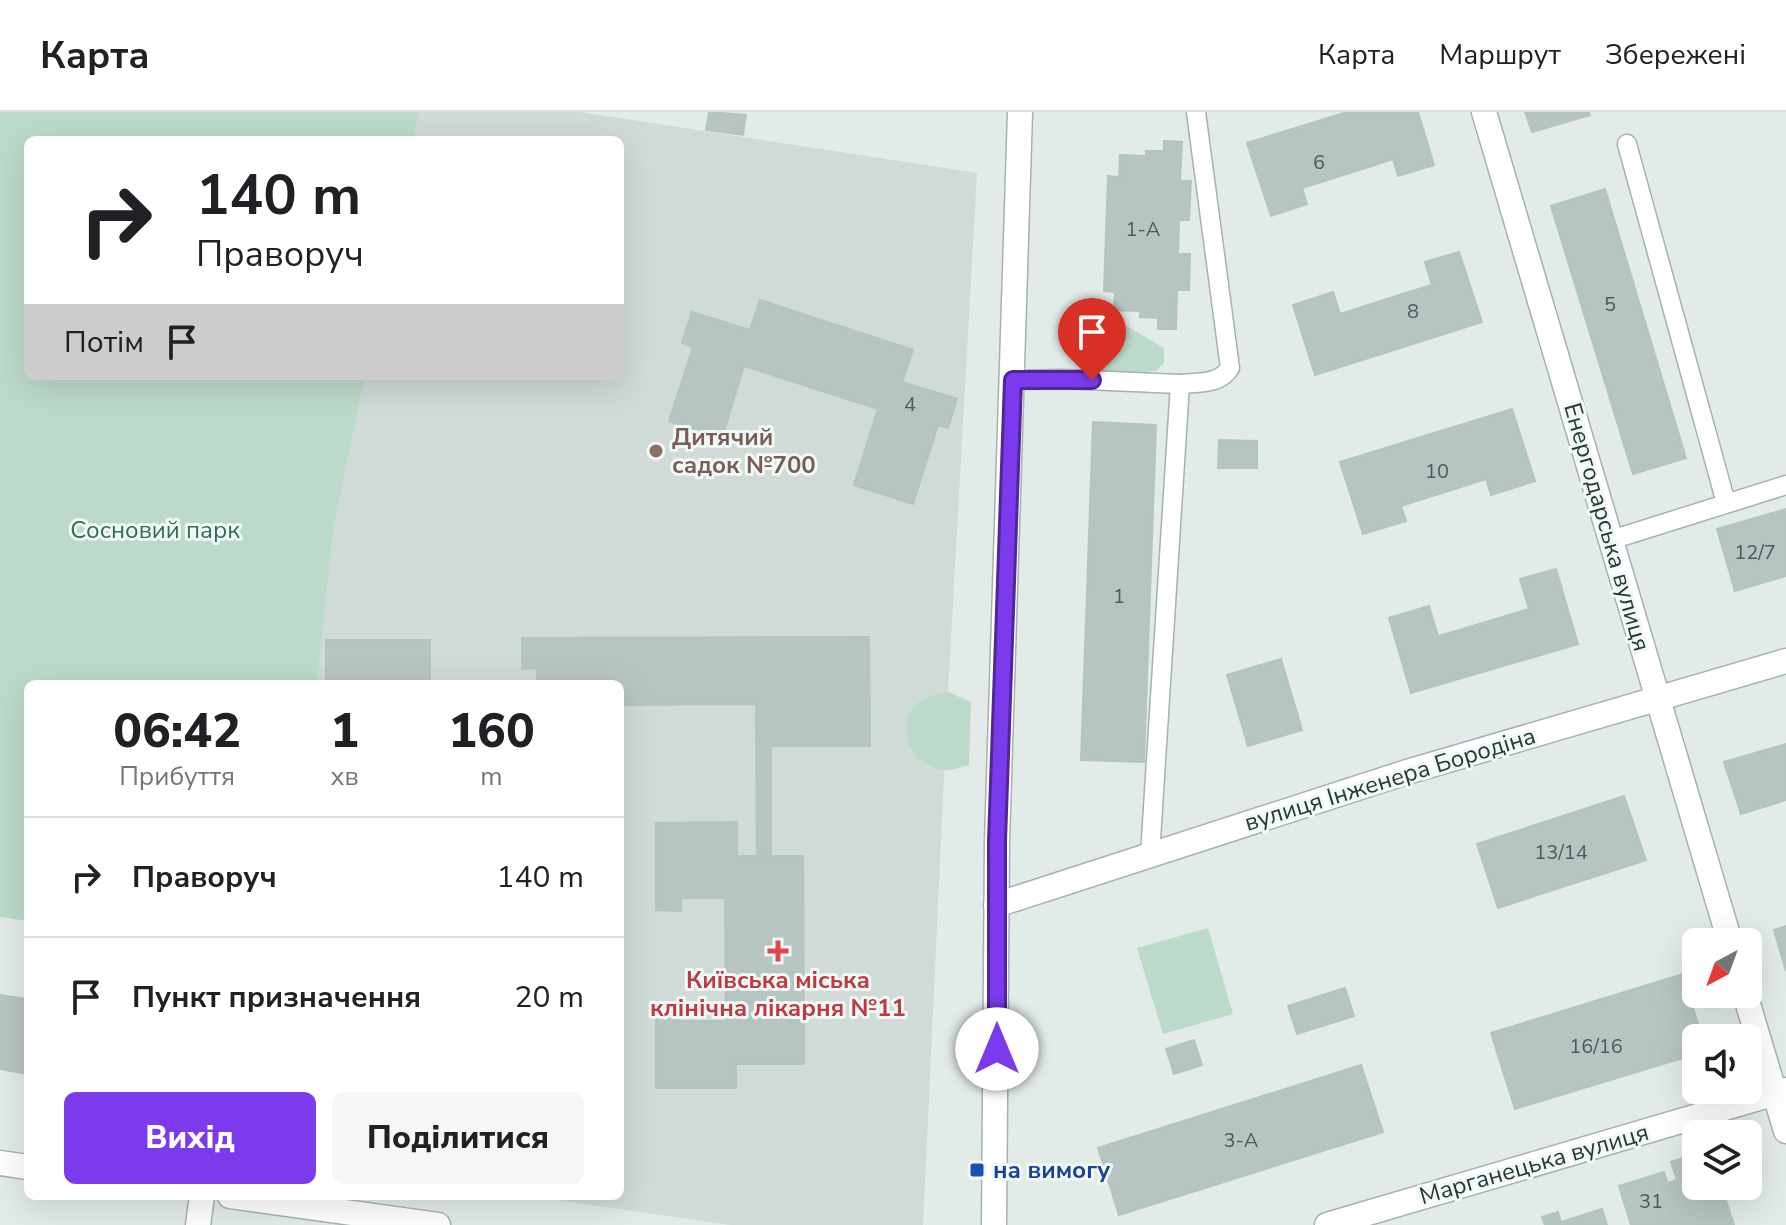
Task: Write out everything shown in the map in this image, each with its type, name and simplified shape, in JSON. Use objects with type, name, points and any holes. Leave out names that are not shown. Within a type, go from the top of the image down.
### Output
[{"type":"street","points":[[994,1225],[996,905],[1020,112]]},
{"type":"street","name":"Енергодарська вулиця","points":[[1484,112],[1726,928]]},
{"type":"street","name":"вулиця Інженера Бородіна","points":[[996,905],[1407,772],[1786,661]]},
{"type":"street","points":[[1750,1008],[1780,1092],[1786,1131]]},
{"type":"street","name":"Марганецька вулиця","points":[[1327,1225],[1780,1092]]},
{"type":"street","points":[[0,1163],[24,1166]]},
{"type":"street","points":[[198,1225],[201,1200]]},
{"type":"street","points":[[259,1200],[438,1225]]},
{"type":"lane","points":[[1013,380],[1180,384],[1213,381],[1225,376],[1230,368],[1196,112]]},
{"type":"lane","points":[[1627,144],[1726,503]]},
{"type":"lane","points":[[1150,855],[1180,384]]},
{"type":"lane","points":[[1611,540],[1786,485]]},
{"type":"shaded area","points":[[419,112],[580,112],[977,173],[923,1225],[731,1225],[556,1200],[624,1200],[624,680],[317,680],[334,526],[364,380],[624,380],[624,136],[414,136]]},
{"type":"green space","name":"Сосновий парк","points":[[0,112],[419,112],[414,136],[24,136],[24,380],[364,380],[334,526],[317,680],[24,680],[24,920],[0,917]]},
{"type":"green space","points":[[1104,319],[1123,324],[1164,348],[1164,363],[1156,371],[1137,372],[1107,372],[1079,366],[1073,350],[1076,335],[1087,324]]},
{"type":"green space","points":[[948,692],[971,702],[969,765],[947,770],[934,768],[917,756],[907,738],[906,728],[916,704]]},
{"type":"green space","points":[[1208,928],[1233,1014],[1163,1034],[1137,948]]},
{"type":"building","points":[[709,112],[746,115],[743,135],[706,130]]},
{"type":"building","points":[[1347,112],[1418,112],[1434,165],[1398,176],[1393,159],[1302,188],[1307,204],[1271,216],[1247,143]]},
{"type":"building","points":[[1525,112],[1589,112],[1590,115],[1532,132]]},
{"type":"building","points":[[1164,141],[1182,142],[1180,181],[1191,181],[1189,220],[1179,220],[1178,254],[1190,254],[1189,290],[1177,290],[1176,329],[1158,329],[1158,318],[1140,317],[1140,311],[1114,310],[1115,292],[1104,291],[1108,176],[1119,177],[1120,155],[1146,156],[1146,151],[1164,151]]},
{"type":"building","points":[[1605,189],[1686,458],[1633,474],[1551,206]]},
{"type":"building","points":[[1459,252],[1482,322],[1315,375],[1293,305],[1333,292],[1340,314],[1432,285],[1425,262]]},
{"type":"building","points":[[760,300],[913,350],[902,382],[957,399],[948,428],[938,425],[913,504],[854,485],[878,409],[744,366],[722,438],[669,421],[693,347],[682,343],[692,312],[750,330]]},
{"type":"building","points":[[1512,409],[1535,481],[1491,495],[1486,479],[1401,506],[1406,521],[1363,534],[1340,462]]},
{"type":"building","points":[[1093,422],[1156,425],[1144,762],[1081,760]]},
{"type":"building","points":[[1219,440],[1257,441],[1257,468],[1218,468]]},
{"type":"building","points":[[1786,509],[1786,576],[1735,591],[1717,529]]},
{"type":"building","points":[[1556,569],[1578,644],[1411,693],[1389,618],[1429,606],[1438,636],[1456,631],[1529,609],[1520,579]]},
{"type":"building","points":[[869,637],[870,746],[771,746],[771,857],[757,856],[756,704],[624,705],[624,680],[537,680],[537,668],[522,669],[522,638]]},
{"type":"building","points":[[326,640],[430,640],[430,680],[326,680]]},
{"type":"building","points":[[1281,659],[1302,730],[1248,746],[1227,675]]},
{"type":"building","points":[[1786,744],[1786,800],[1741,814],[1724,762]]},
{"type":"building","points":[[1624,796],[1646,860],[1498,908],[1477,844]]},
{"type":"building","points":[[737,822],[737,856],[803,856],[804,1064],[736,1064],[736,1088],[656,1088],[656,1007],[678,1007],[678,1021],[726,1021],[725,898],[681,898],[681,911],[656,910],[656,823]]},
{"type":"building","points":[[1786,926],[1786,971],[1774,930]]},
{"type":"building","points":[[1682,974],[1682,1008],[1693,1008],[1698,1024],[1682,1024],[1682,1058],[1515,1109],[1491,1033]]},
{"type":"building","points":[[1345,988],[1354,1016],[1297,1034],[1288,1006]]},
{"type":"building","points":[[0,995],[24,998],[24,1073],[0,1069]]},
{"type":"building","points":[[1194,1040],[1202,1065],[1174,1074],[1166,1049]]},
{"type":"building","points":[[1361,1065],[1383,1132],[1119,1215],[1098,1148]]},
{"type":"building","points":[[1682,1158],[1682,1200],[1726,1200],[1734,1225],[1675,1225],[1670,1208],[1679,1205],[1677,1196],[1672,1197],[1668,1183],[1677,1180],[1671,1162]]},
{"type":"building","points":[[1664,1172],[1672,1197],[1677,1196],[1679,1205],[1670,1208],[1675,1225],[1631,1225],[1619,1186]]},
{"type":"building","points":[[1602,1209],[1607,1225],[1545,1225],[1542,1217],[1558,1212],[1561,1222]]},
{"type":"place","name":"Дитячий садок №700","points":[[656,451]]},
{"type":"place","name":"Київська міська клінічна лікарня №11","points":[[778,951]]},
{"type":"place","name":"на вимогу","points":[[977,1170]]},
{"type":"route","points":[[997,1049],[997,841],[1013,380],[1092,380]]}]
